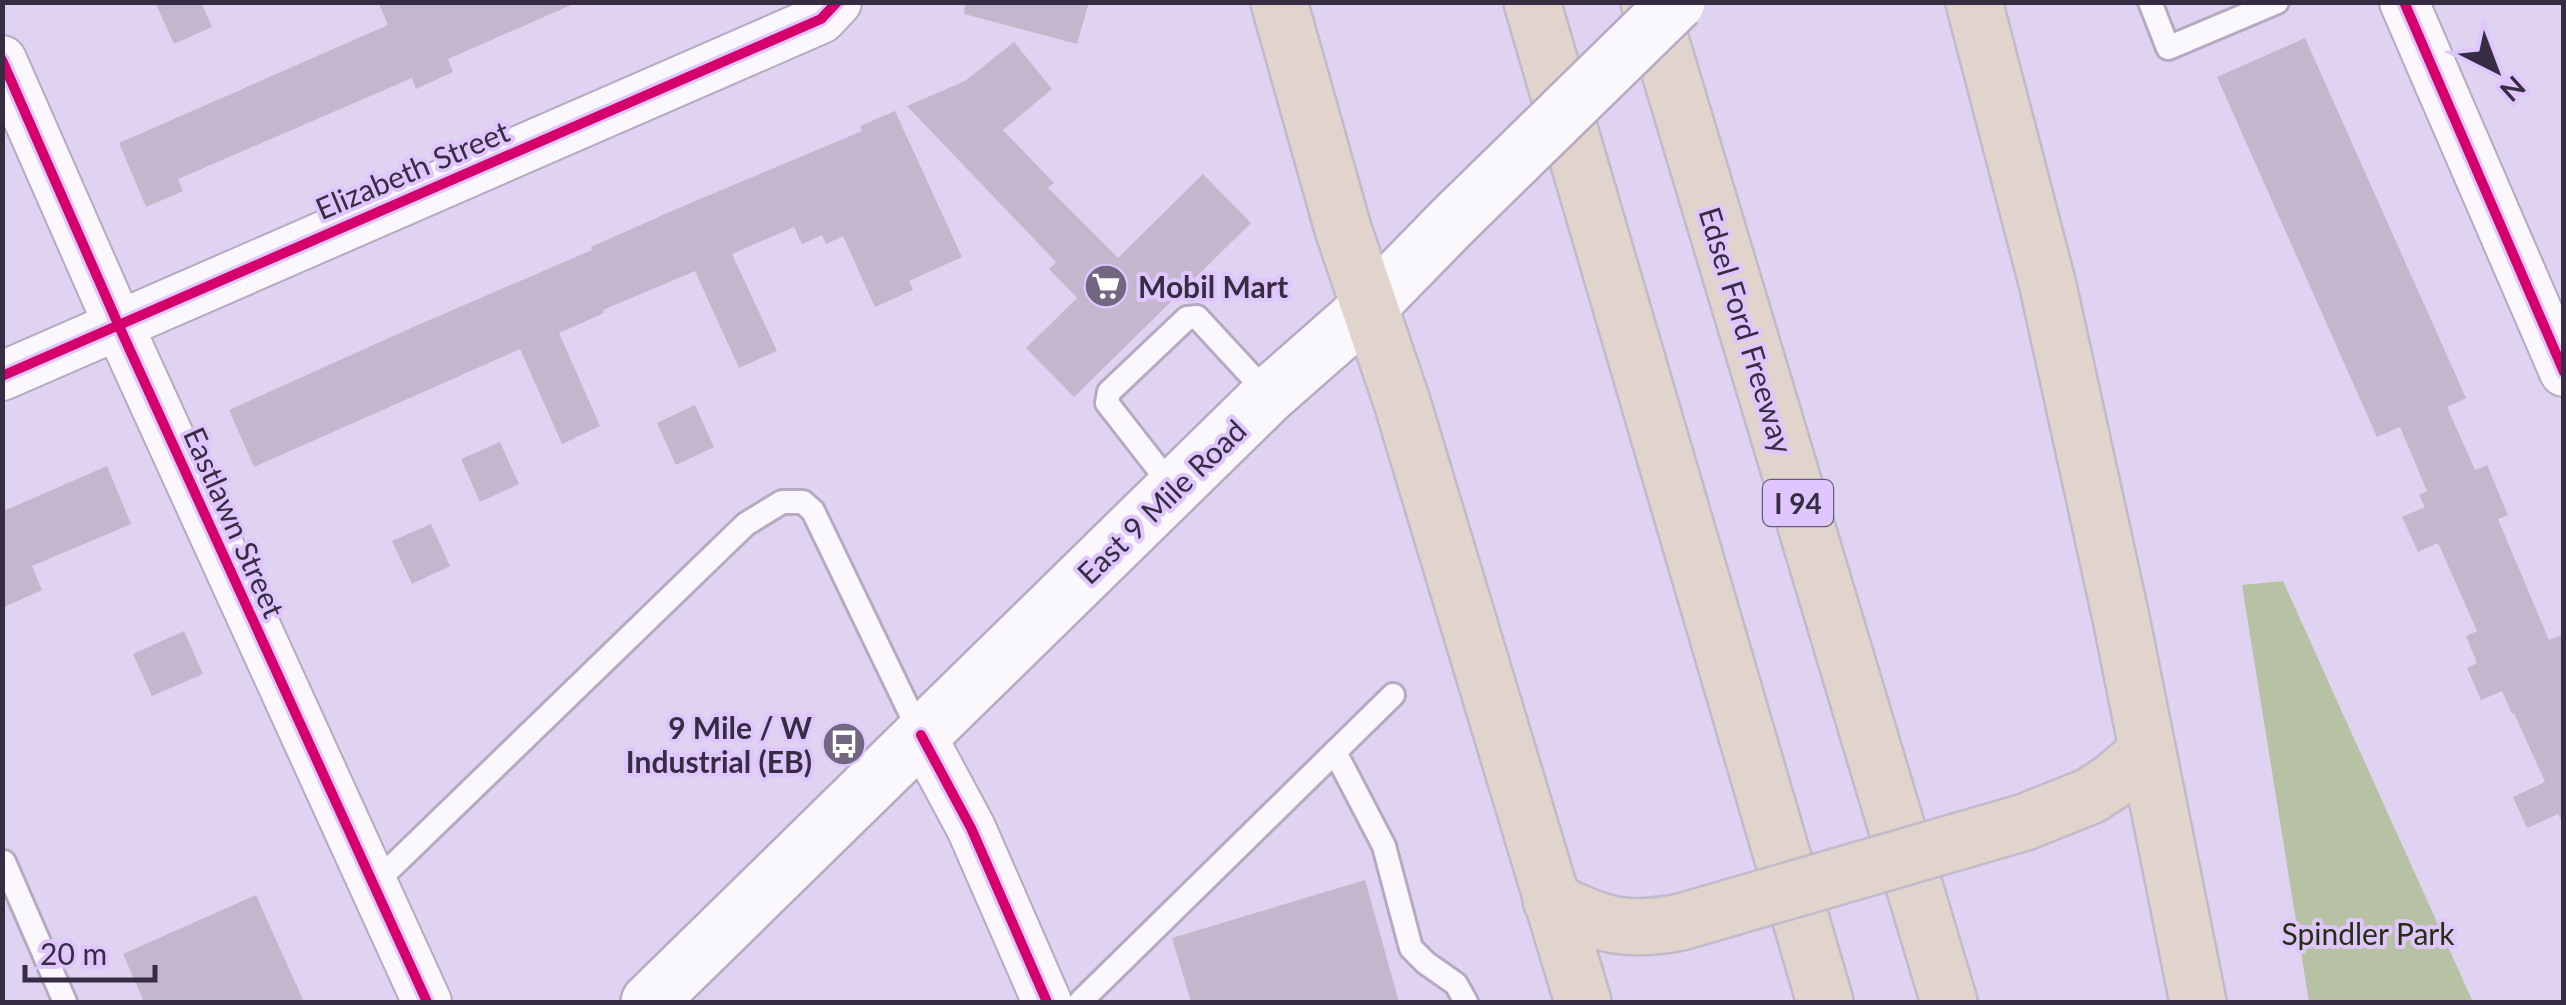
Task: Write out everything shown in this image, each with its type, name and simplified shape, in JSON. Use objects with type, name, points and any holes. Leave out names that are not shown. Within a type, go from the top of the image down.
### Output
[{"type":"highway","points":[[1279,2],[1343,228],[1402,402],[1583,1002]]},
{"type":"highway","points":[[1532,2],[1825,1002]]},
{"type":"highway","name":"Edsel Ford Freeway","points":[[1648,2],[1949,1002]]},
{"type":"highway","points":[[1974,2],[2048,286],[2198,1002]]},
{"type":"highway","points":[[1551,900],[1589,919],[1619,926],[1650,928],[1681,922],[2025,822],[2090,796],[2147,752]]},
{"type":"main road","name":"East 9 Mile Road","points":[[649,1002],[1269,395],[1368,308],[1677,2]]},
{"type":"street","name":"Elizabeth Street","points":[[2,376],[821,19],[837,2]]},
{"type":"street","points":[[2404,2],[2564,372]]},
{"type":"street","name":"Eastlawn Street","points":[[2,60],[427,1002]]},
{"type":"street","points":[[922,735],[972,828],[1046,1002]]},
{"type":"lane","points":[[2150,2],[2168,48],[2277,2]]},
{"type":"lane","points":[[1174,488],[1107,403],[1109,392],[1187,318],[1197,318],[1269,395]]},
{"type":"lane","points":[[373,885],[746,524],[782,502],[803,502],[813,511],[922,735]]},
{"type":"lane","points":[[1080,1002],[1393,695]]},
{"type":"lane","points":[[1335,752],[1384,846],[1410,948],[1456,984],[1466,1002]]},
{"type":"lane","points":[[2,863],[65,1002]]},
{"type":"green space","name":"Spindler Park","points":[[2283,581],[2473,1002],[2309,1002],[2242,585]]},
{"type":"building","points":[[155,2],[201,2],[212,27],[174,44]]},
{"type":"building","points":[[378,2],[578,2],[448,59],[453,72],[416,89],[412,78],[178,179],[183,191],[146,207],[119,143],[388,25]]},
{"type":"building","points":[[965,2],[1089,2],[1077,44],[964,14]]},
{"type":"building","points":[[2305,38],[2466,398],[2447,407],[2475,470],[2487,465],[2508,515],[2498,519],[2549,640],[2564,634],[2564,825],[2558,814],[2527,828],[2513,797],[2545,782],[2502,691],[2481,700],[2467,668],[2477,663],[2466,636],[2477,631],[2438,543],[2418,552],[2402,517],[2425,507],[2419,495],[2427,491],[2400,427],[2377,437],[2217,77]]},
{"type":"building","points":[[1014,42],[1052,89],[1003,130],[1054,183],[1048,188],[1118,258],[1203,174],[1251,223],[1074,397],[1026,348],[1077,298],[1049,269],[1056,262],[907,106],[965,81]]},
{"type":"building","points":[[895,111],[962,257],[909,281],[913,290],[875,307],[843,236],[826,244],[822,235],[802,244],[794,227],[732,254],[777,351],[739,368],[695,271],[559,333],[600,426],[562,444],[520,349],[254,467],[229,410],[681,207],[862,131],[860,126]]},
{"type":"building","points":[[695,405],[714,447],[676,465],[657,423]]},
{"type":"building","points":[[500,442],[519,484],[480,502],[461,459]]},
{"type":"building","points":[[107,466],[131,524],[32,566],[42,590],[2,608],[2,501],[6,510]]},
{"type":"building","points":[[431,524],[450,566],[412,584],[392,541]]},
{"type":"building","points":[[184,631],[203,674],[152,696],[133,654]]},
{"type":"building","points":[[1365,880],[1399,1002],[1191,1002],[1172,938]]},
{"type":"building","points":[[256,895],[304,1002],[144,1002],[123,954]]},
{"type":"cycle path","points":[[2,376],[821,19],[837,2]]},
{"type":"cycle path","points":[[2404,2],[2564,372]]},
{"type":"cycle path","points":[[2,60],[427,1002]]},
{"type":"cycle path","points":[[921,735],[971,828],[1047,1002]]},
{"type":"place","name":"Mobil Mart","points":[[1106,286]]},
{"type":"place","name":"9 Mile / W Industrial (EB)","points":[[844,744]]}]
